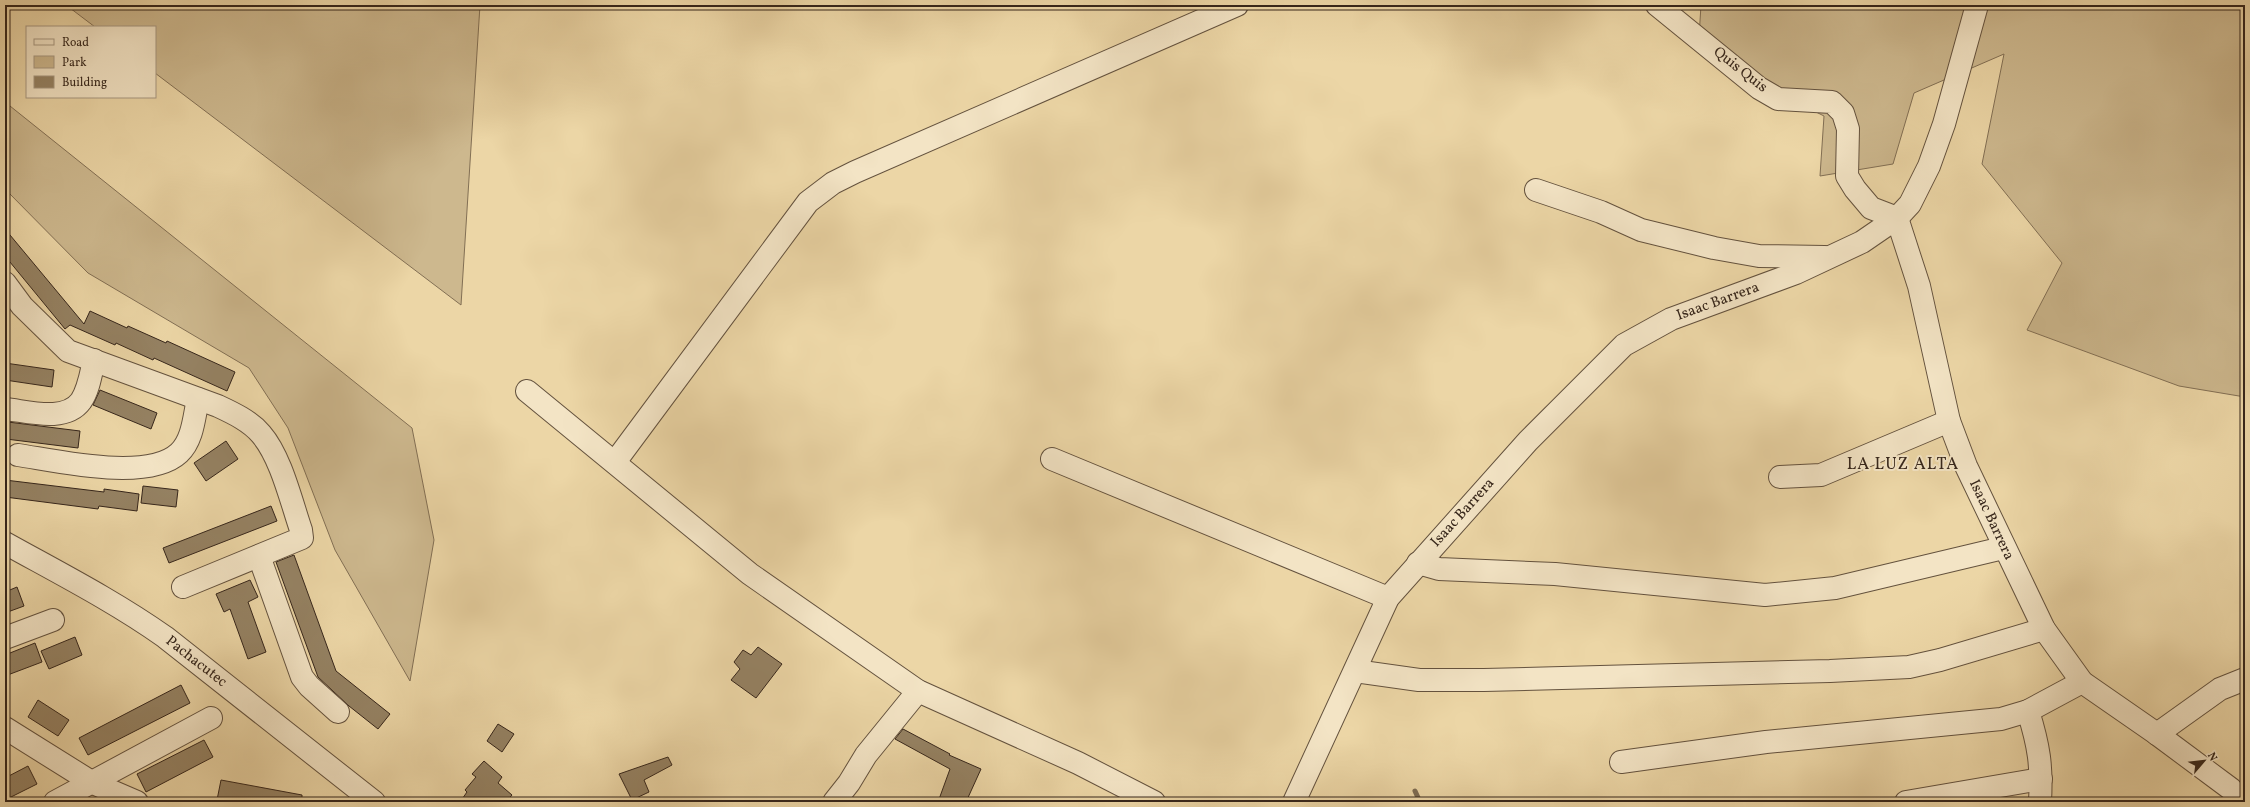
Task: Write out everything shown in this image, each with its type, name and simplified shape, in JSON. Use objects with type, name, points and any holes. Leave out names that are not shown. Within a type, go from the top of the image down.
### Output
[{"type":"street","points":[[614,462],[808,202],[833,183],[1237,5]]},
{"type":"street","name":"Quis Quis","points":[[1657,5],[1759,88],[1778,99],[1832,102],[1843,114],[1848,129],[1847,176],[1855,189],[1871,208],[1897,218]]},
{"type":"street","points":[[1897,218],[1913,198],[1929,166],[1944,124],[1976,5]]},
{"type":"street","points":[[1536,190],[1601,212],[1641,230],[1714,248],[1759,256],[1830,256]]},
{"type":"street","name":"Isaac Barrera","points":[[1294,802],[1388,598],[1528,441],[1624,345],[1671,319],[1796,273],[1862,242],[1897,218],[1919,286],[1948,421],[1966,466],[2003,548],[2044,629],[2064,660],[2082,682],[2157,734],[2231,789],[2242,802]]},
{"type":"street","points":[[5,283],[13,306],[68,351],[218,406],[242,418],[261,434],[276,459],[302,538],[183,587]]},
{"type":"street","points":[[5,409],[47,414],[66,412],[81,402],[87,390],[94,360]]},
{"type":"street","points":[[527,391],[750,574],[918,691],[1078,763],[1154,802]]},
{"type":"street","points":[[18,455],[107,468],[144,466],[167,462],[180,452],[190,437],[198,399]]},
{"type":"street","points":[[1780,477],[1821,475],[1948,421]]},
{"type":"street","points":[[1052,459],[1388,598]]},
{"type":"street","name":"Pachacutec","points":[[5,543],[107,599],[143,622],[374,802]]},
{"type":"street","points":[[1418,563],[1439,569],[1555,574],[1765,595],[1835,588],[2003,548]]},
{"type":"street","points":[[259,556],[302,677],[309,686],[338,712]]},
{"type":"street","points":[[5,638],[53,620]]},
{"type":"street","points":[[1355,671],[1420,680],[1484,680],[1830,671],[1901,667],[1940,660],[2044,629]]},
{"type":"street","points":[[2157,734],[2220,689],[2245,679]]},
{"type":"street","points":[[1621,762],[1766,742],[2001,720],[2028,711],[2082,682]]},
{"type":"street","points":[[834,802],[849,784],[866,755],[918,691]]},
{"type":"street","points":[[2028,711],[2039,746],[2041,778],[2040,802]]},
{"type":"street","points":[[55,802],[93,783],[211,718]]},
{"type":"street","points":[[5,728],[93,783],[137,802]]},
{"type":"street","points":[[1906,802],[2041,778]]},
{"type":"green space","points":[[66,5],[480,5],[461,305],[156,74],[156,26],[94,26]]},
{"type":"green space","points":[[1701,5],[2245,5],[2245,397],[2179,386],[2027,330],[2062,263],[1982,164],[2004,54],[1914,93],[1893,164],[1820,176],[1824,116],[1698,53]]},
{"type":"green space","points":[[5,102],[412,428],[434,540],[410,681],[335,550],[288,428],[249,368],[88,273],[5,189]]},
{"type":"building","points":[[5,229],[84,324],[90,311],[127,328],[128,326],[166,343],[167,341],[235,372],[227,391],[154,358],[153,360],[116,343],[115,345],[70,325],[65,329],[5,256]]},
{"type":"building","points":[[5,363],[54,370],[52,387],[5,380]]},
{"type":"building","points":[[100,390],[157,413],[151,429],[93,405]]},
{"type":"building","points":[[8,422],[80,431],[78,448],[6,439]]},
{"type":"building","points":[[226,441],[238,459],[206,481],[194,463]]},
{"type":"building","points":[[5,480],[104,492],[104,489],[139,494],[137,511],[99,506],[98,509],[5,497]]},
{"type":"building","points":[[143,486],[178,490],[176,507],[141,503]]},
{"type":"building","points":[[271,506],[277,521],[169,563],[163,548]]},
{"type":"building","points":[[294,555],[336,671],[390,714],[378,729],[349,706],[318,677],[276,562]]},
{"type":"building","points":[[250,580],[258,597],[248,602],[266,652],[248,659],[230,609],[224,612],[216,594]]},
{"type":"building","points":[[17,587],[24,606],[5,613],[5,592]]},
{"type":"building","points":[[75,637],[82,655],[49,669],[41,651]]},
{"type":"building","points":[[35,643],[42,662],[5,676],[5,655]]},
{"type":"building","points":[[758,647],[782,664],[756,698],[731,680],[740,669],[734,662],[743,650],[751,655]]},
{"type":"building","points":[[181,685],[190,703],[88,755],[79,738]]},
{"type":"building","points":[[38,700],[69,720],[58,736],[28,717]]},
{"type":"building","points":[[498,724],[514,734],[502,752],[487,741]]},
{"type":"building","points":[[903,729],[950,754],[949,755],[981,769],[966,802],[938,802],[950,769],[895,739]]},
{"type":"building","points":[[204,740],[213,757],[146,792],[137,774]]},
{"type":"building","points":[[668,757],[672,765],[644,780],[649,792],[632,800],[619,774]]},
{"type":"building","points":[[484,761],[502,777],[498,783],[512,795],[506,802],[460,802],[467,792],[465,790],[476,777],[472,774]]},
{"type":"building","points":[[28,766],[37,784],[5,800],[5,778]]},
{"type":"building","points":[[221,780],[302,795],[302,802],[231,802],[217,800]]},
{"type":"waterway","points":[[1415,791],[1420,802]]},
{"type":"district","name":"LA LUZ ALTA","points":[[1903,464]]}]
